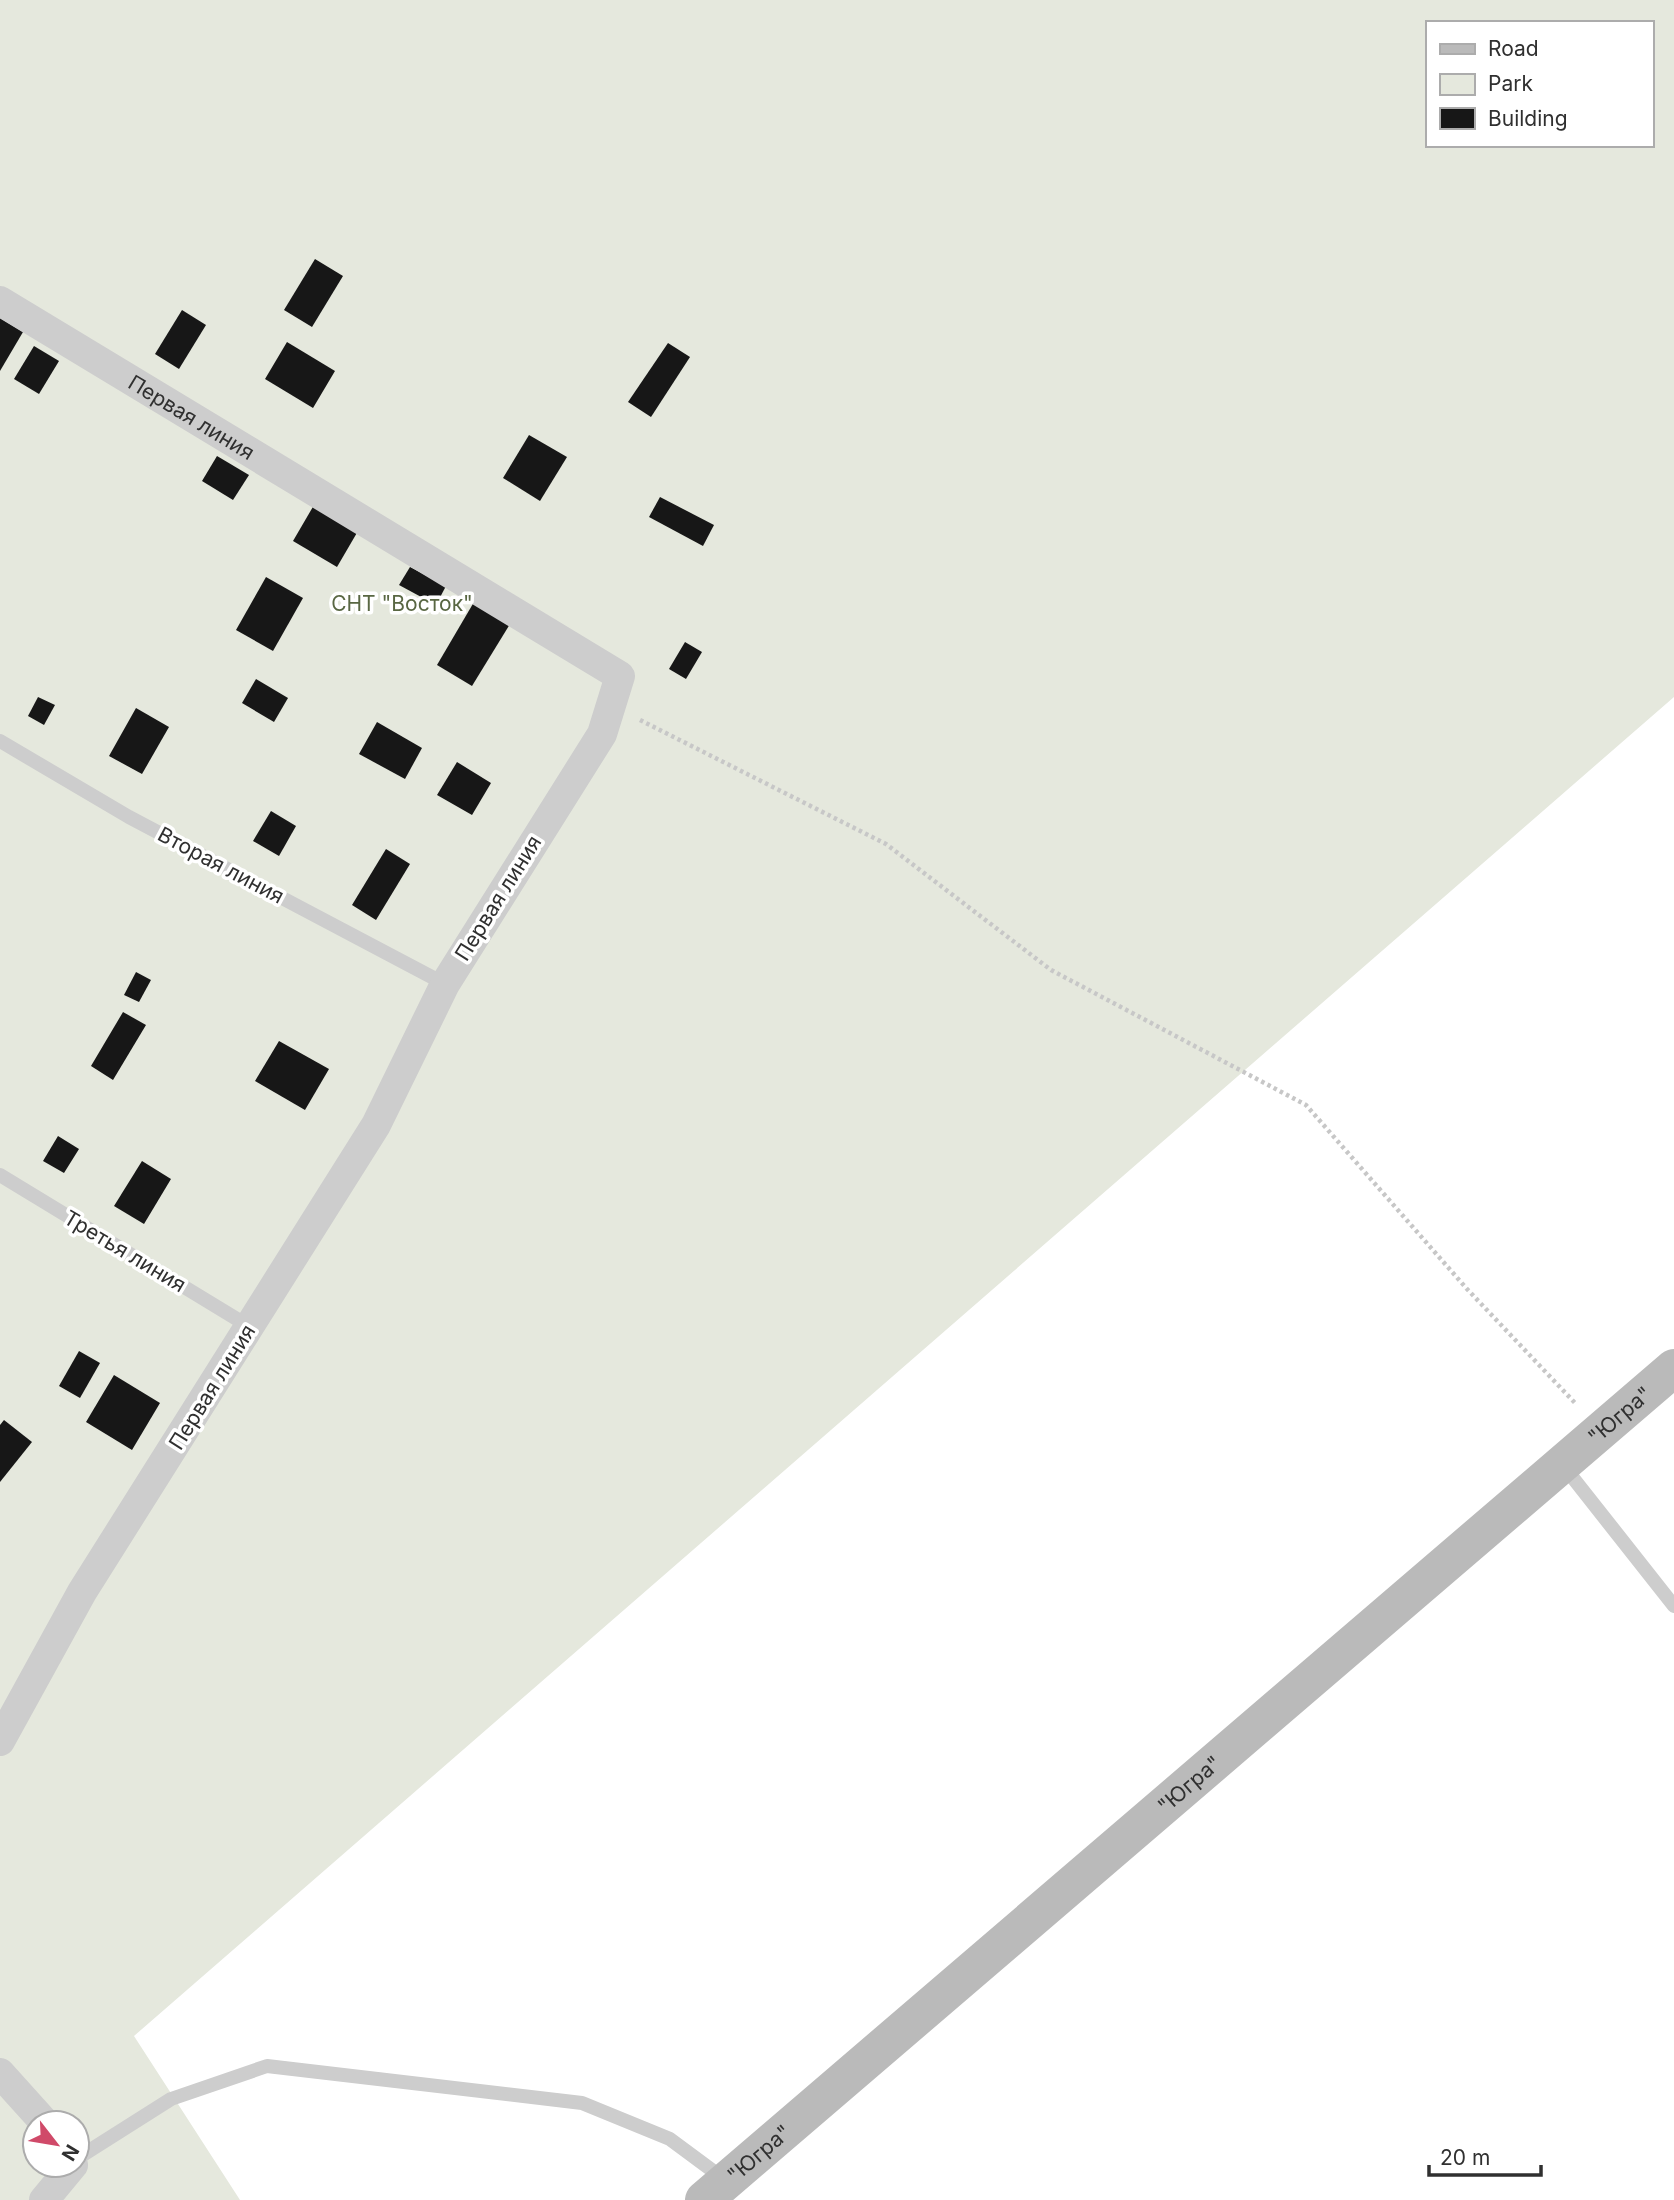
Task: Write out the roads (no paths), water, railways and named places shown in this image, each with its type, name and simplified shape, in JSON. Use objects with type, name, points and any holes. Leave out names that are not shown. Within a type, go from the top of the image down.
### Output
[{"type":"main road","name":"\"Югра\"","points":[[715,2190],[1674,1368]]},
{"type":"street","name":"Первая линия","points":[[0,301],[620,676],[602,734],[445,984],[376,1125],[82,1592],[0,1741]]},
{"type":"street","points":[[0,2073],[32,2109]]},
{"type":"street","points":[[44,2200],[60,2179]]},
{"type":"lane","name":"Вторая линия","points":[[0,741],[129,817],[445,984]]},
{"type":"lane","name":"Третья линия","points":[[0,1175],[250,1326]]},
{"type":"lane","points":[[1562,1463],[1674,1606]]},
{"type":"lane","points":[[91,2149],[171,2099],[267,2066],[582,2103],[670,2139],[715,2190]]},
{"type":"park label","name":"СНТ \"Восток\"","points":[[402,603]]}]
